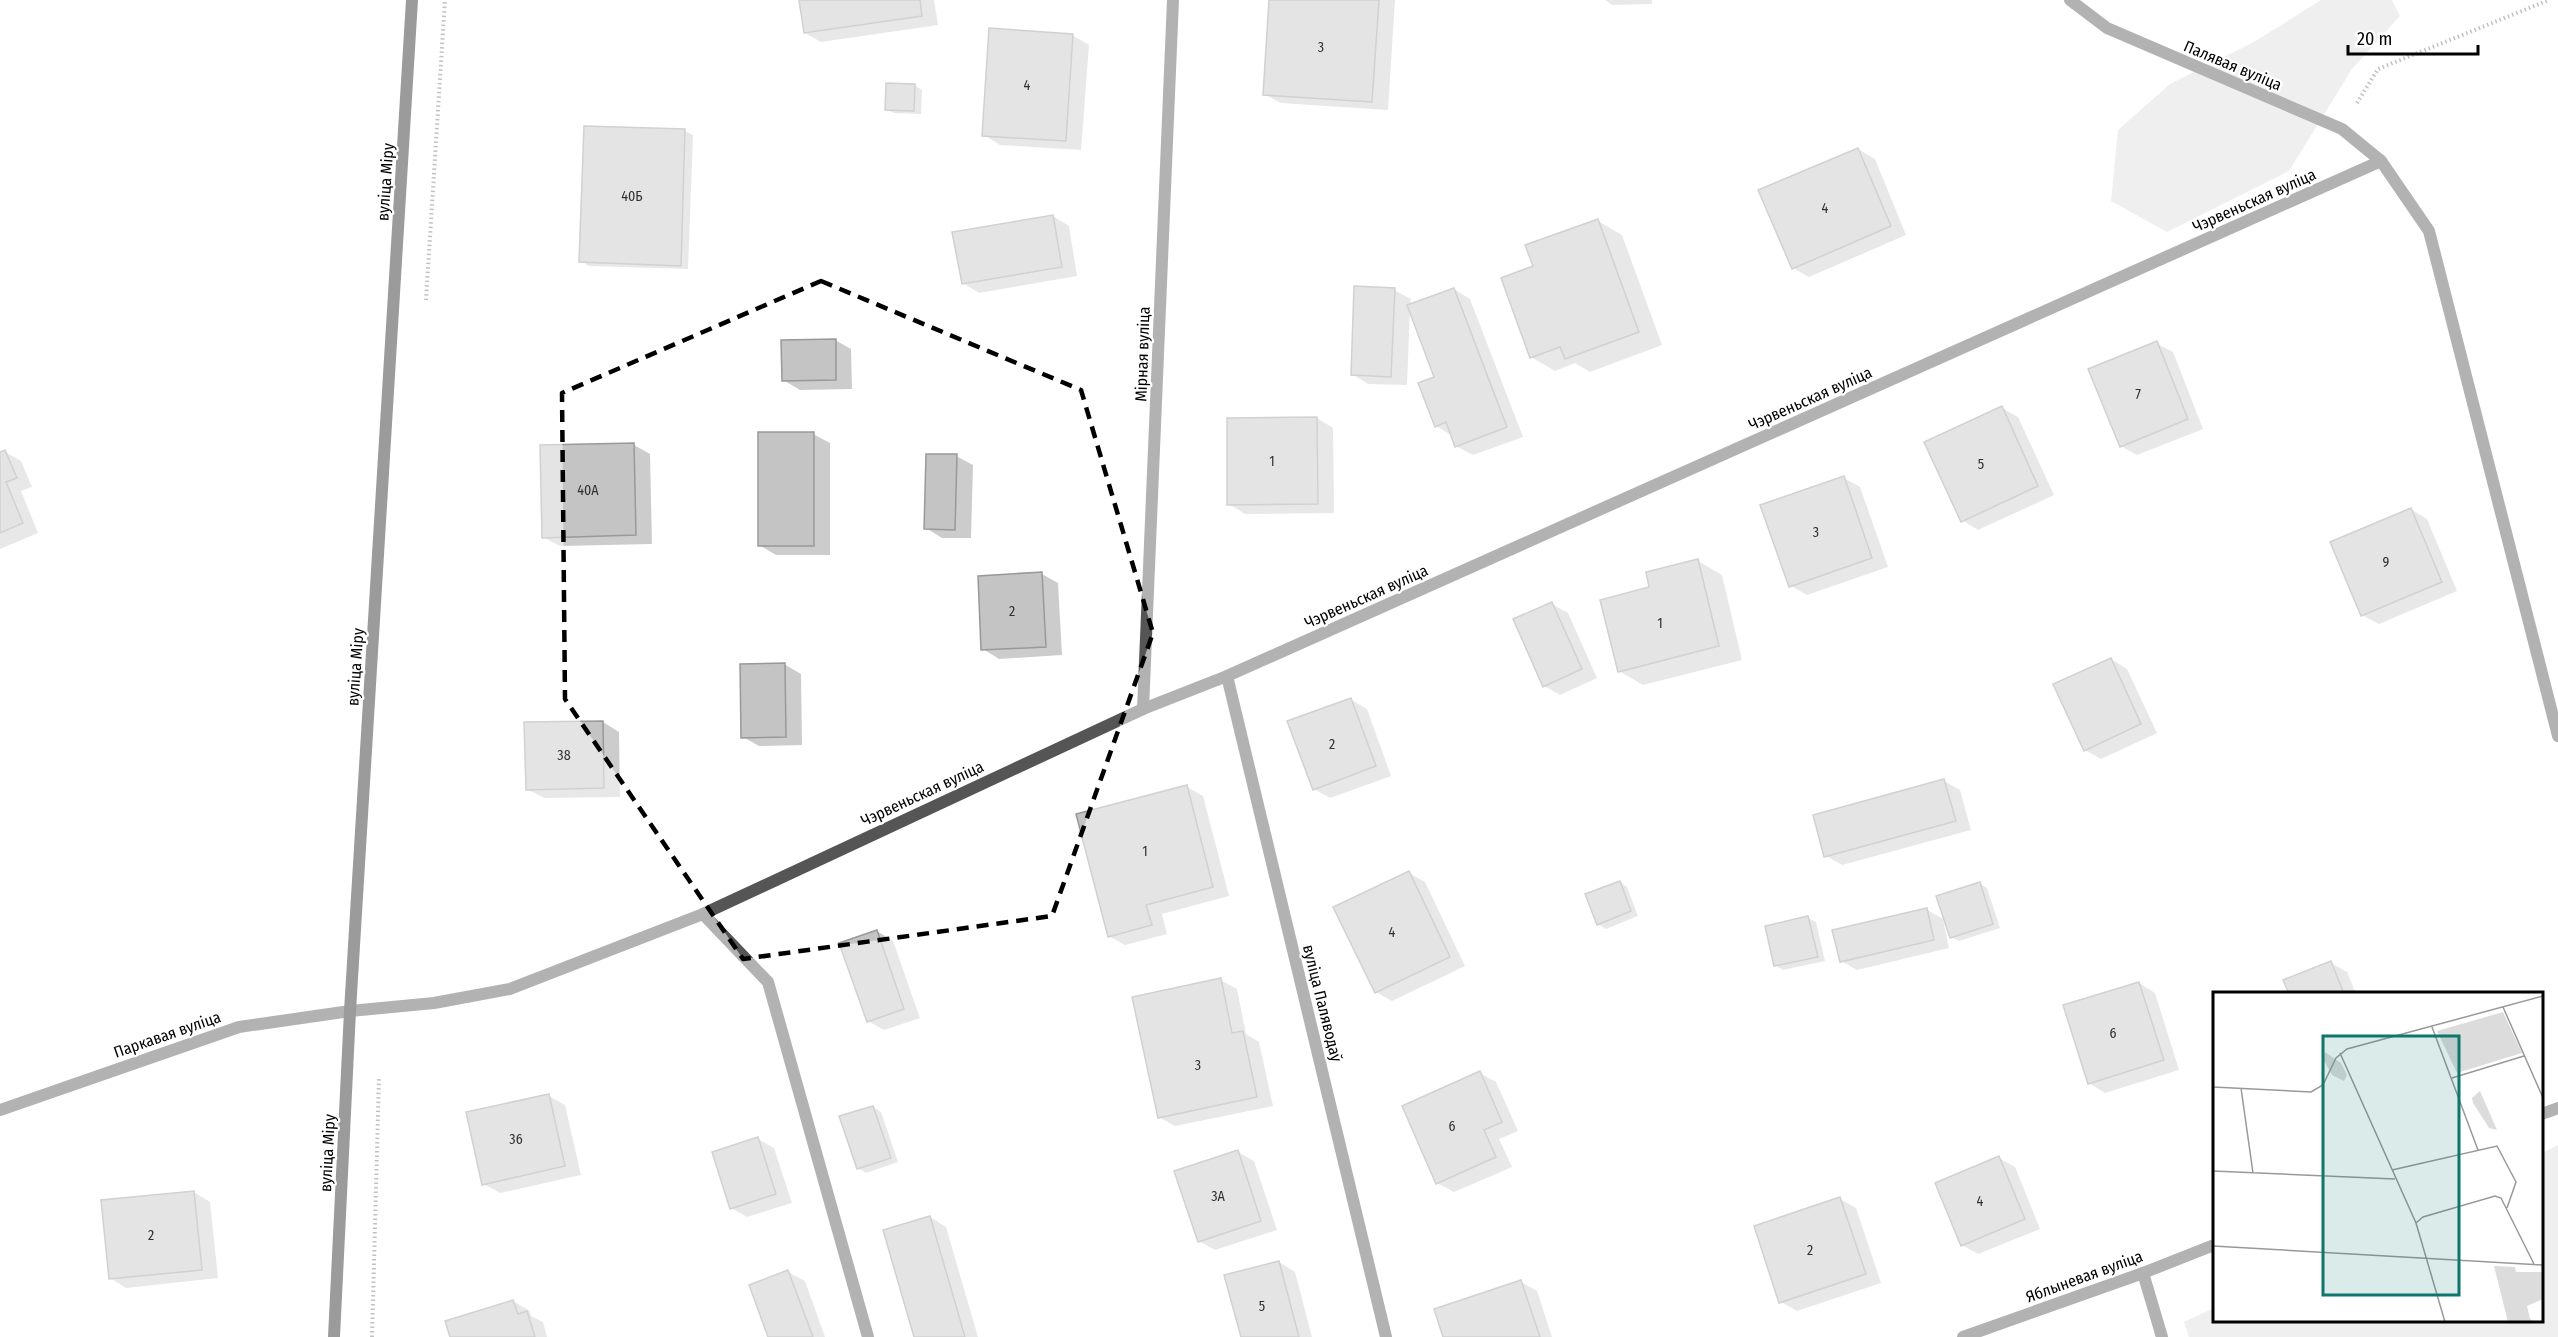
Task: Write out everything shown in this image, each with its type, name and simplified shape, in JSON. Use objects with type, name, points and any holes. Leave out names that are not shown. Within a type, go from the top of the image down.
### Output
[{"type":"street","name":"вуліца Міру","points":[[334,1337],[350,1011],[412,0]]},
{"type":"street","name":"Мірная вуліца","points":[[1143,709],[1173,0]]},
{"type":"street","name":"Палявая вуліца","points":[[2070,0],[2107,28],[2342,129],[2381,162],[2429,231],[2558,736]]},
{"type":"street","name":"Чэрвеньская вуліца","points":[[350,1011],[434,1003],[510,989],[703,914],[1143,709],[1227,676],[2381,162]]},
{"type":"street","name":"вуліца Паляводаў","points":[[1227,676],[1386,1337]]},
{"type":"street","points":[[703,914],[768,982],[868,1337]]},
{"type":"street","name":"Паркавая вуліца","points":[[0,1110],[238,1027],[350,1011]]},
{"type":"street","points":[[2543,1113],[2558,1108]]},
{"type":"street","name":"Яблыневая вуліца","points":[[1963,1337],[2143,1273],[2213,1245]]},
{"type":"street","points":[[2143,1273],[2162,1337]]},
{"type":"path","points":[[425,308],[445,0]]},
{"type":"path","points":[[2342,129],[2379,69],[2549,0]]},
{"type":"path","points":[[372,1337],[379,1067]]},
{"type":"highlighted area","points":[[821,281],[1081,390],[1153,633],[1052,916],[743,959],[565,699],[562,393]]},
{"type":"shaded area","points":[[2321,0],[2392,0],[2400,16],[2352,69],[2289,171],[2167,232],[2111,201],[2118,130],[2170,84],[2254,42]]},
{"type":"shaded area","points":[[2558,1145],[2558,1337],[2189,1337],[2184,1322],[2213,1308],[2213,1322],[2543,1322],[2543,1152]]},
{"type":"building","points":[[799,0],[920,0],[922,16],[804,33]]},
{"type":"building","points":[[1269,0],[1379,0],[1372,102],[1263,95]]},
{"type":"building","points":[[989,28],[1073,34],[1066,141],[982,136]]},
{"type":"building","points":[[886,83],[915,84],[914,111],[885,110]]},
{"type":"building","points":[[584,126],[685,129],[681,266],[579,262]]},
{"type":"building","points":[[1858,148],[1891,226],[1792,269],[1758,190]]},
{"type":"building","points":[[1053,215],[1062,267],[962,284],[952,232]]},
{"type":"building","points":[[1598,219],[1639,332],[1565,359],[1560,347],[1530,358],[1501,278],[1533,266],[1525,245]]},
{"type":"building","points":[[1354,286],[1395,288],[1391,377],[1351,375]]},
{"type":"building","points":[[1454,288],[1507,427],[1455,447],[1446,422],[1435,427],[1418,383],[1434,377],[1407,305]]},
{"type":"building","points":[[836,339],[836,380],[782,381],[781,340]]},
{"type":"building","points":[[2157,341],[2188,419],[2120,447],[2088,369]]},
{"type":"building","points":[[2002,406],[2038,486],[1961,522],[1924,442]]},
{"type":"building","points":[[1317,417],[1318,504],[1227,505],[1227,418]]},
{"type":"building","points":[[758,432],[814,432],[814,546],[758,546]]},
{"type":"building","points":[[634,443],[636,535],[542,538],[540,445]]},
{"type":"building","points":[[5,450],[17,478],[6,482],[23,523],[0,533],[0,452]]},
{"type":"building","points":[[926,454],[957,454],[955,530],[924,529]]},
{"type":"building","points":[[1844,476],[1872,558],[1789,587],[1760,505]]},
{"type":"building","points":[[2411,508],[2442,582],[2361,616],[2330,542]]},
{"type":"building","points":[[1698,559],[1719,646],[1618,672],[1600,600],[1649,587],[1646,572]]},
{"type":"building","points":[[1042,572],[1046,647],[981,650],[978,576]]},
{"type":"building","points":[[1552,602],[1582,669],[1543,687],[1513,619]]},
{"type":"building","points":[[2111,658],[2141,724],[2084,751],[2053,684]]},
{"type":"building","points":[[785,663],[786,737],[741,738],[740,664]]},
{"type":"building","points":[[1351,698],[1376,766],[1313,790],[1287,721]]},
{"type":"building","points":[[603,721],[604,788],[526,790],[524,722]]},
{"type":"building","points":[[1944,779],[1956,821],[1824,857],[1813,815]]},
{"type":"building","points":[[1187,785],[1213,887],[1146,905],[1152,925],[1108,937],[1076,814]]},
{"type":"building","points":[[1409,871],[1450,957],[1375,993],[1333,907]]},
{"type":"building","points":[[1620,881],[1631,911],[1597,925],[1585,894]]},
{"type":"building","points":[[1980,882],[1993,924],[1950,938],[1936,896]]},
{"type":"building","points":[[1927,908],[1934,940],[1840,962],[1832,930]]},
{"type":"building","points":[[1808,916],[1818,957],[1774,966],[1765,926]]},
{"type":"building","points":[[877,930],[904,1009],[867,1022],[839,943]]},
{"type":"building","points":[[2331,961],[2343,992],[2288,992],[2283,980]]},
{"type":"building","points":[[1221,978],[1232,1033],[1243,1031],[1257,1097],[1158,1118],[1132,997]]},
{"type":"building","points":[[2139,982],[2164,1060],[2088,1084],[2063,1005]]},
{"type":"building","points":[[1480,1071],[1502,1122],[1484,1130],[1496,1157],[1436,1184],[1402,1106]]},
{"type":"building","points":[[549,1094],[565,1166],[482,1185],[466,1112]]},
{"type":"building","points":[[873,1106],[891,1158],[857,1169],[839,1116]]},
{"type":"building","points":[[758,1137],[776,1194],[730,1209],[712,1152]]},
{"type":"building","points":[[1238,1150],[1261,1221],[1198,1242],[1174,1171]]},
{"type":"building","points":[[1999,1156],[2025,1219],[1961,1246],[1935,1183]]},
{"type":"building","points":[[194,1191],[202,1270],[109,1279],[101,1200]]},
{"type":"building","points":[[1840,1197],[1866,1274],[1779,1303],[1754,1226]]},
{"type":"building","points":[[930,1216],[965,1337],[914,1337],[883,1230]]},
{"type":"building","points":[[1279,1261],[1299,1337],[1241,1337],[1224,1275]]},
{"type":"building","points":[[788,1270],[813,1337],[768,1337],[749,1285]]},
{"type":"building","points":[[1521,1280],[1540,1337],[1443,1337],[1434,1309]]},
{"type":"building","points":[[513,1300],[518,1314],[527,1311],[535,1337],[450,1337],[445,1321]]}]
